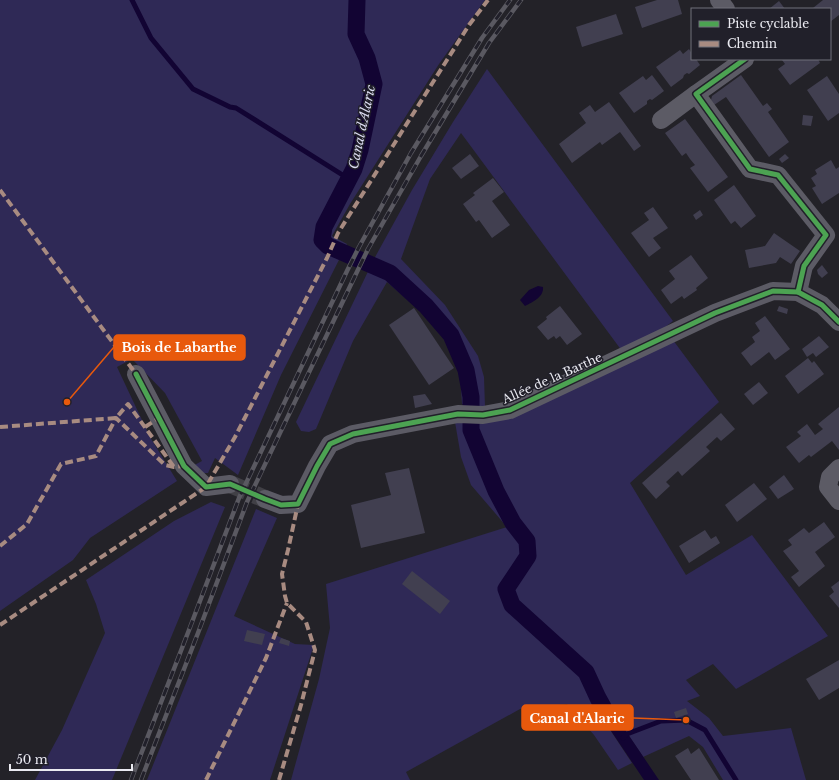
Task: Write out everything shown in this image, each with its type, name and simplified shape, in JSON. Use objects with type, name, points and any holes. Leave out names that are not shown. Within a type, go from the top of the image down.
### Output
[{"type":"street","points":[[719,0],[725,8]]},
{"type":"street","points":[[661,120],[744,60]]},
{"type":"street","points":[[696,94],[750,169],[778,175],[833,232],[804,266],[798,292]]},
{"type":"street","name":"Allée de la Barthe","points":[[265,499],[281,504],[298,504],[330,444],[353,434],[458,414],[483,415],[510,410],[714,314],[773,291],[798,292],[822,305],[839,322]]},
{"type":"street","points":[[136,374],[187,470],[206,487],[230,484]]},
{"type":"street","points":[[839,468],[830,477],[828,487],[839,501]]},
{"type":"shaded area","points":[[0,0],[485,0],[439,64],[350,204],[332,236],[347,244],[281,375],[238,475],[215,458],[208,473],[195,473],[187,469],[202,461],[165,393],[132,359],[117,367],[150,437],[177,481],[90,538],[73,560],[0,611]]},
{"type":"shaded area","points":[[487,69],[673,321],[664,328],[719,402],[630,483],[686,575],[752,535],[828,636],[736,689],[713,664],[686,680],[700,696],[687,701],[709,718],[723,736],[791,728],[806,780],[723,780],[703,747],[689,736],[643,757],[605,700],[597,685],[587,691],[595,707],[632,763],[618,770],[594,735],[567,704],[520,709],[406,772],[410,780],[291,780],[319,679],[330,628],[326,584],[507,527],[471,485],[461,457],[455,422],[485,421],[622,351],[461,133],[430,179],[401,259],[445,305],[478,356],[484,377],[485,407],[462,404],[460,372],[452,349],[426,316],[387,282],[353,341],[316,429],[309,432],[301,431],[296,422],[374,259],[412,190]]},
{"type":"shaded area","points":[[538,286],[543,287],[542,294],[537,299],[525,306],[520,300],[529,290]]},
{"type":"shaded area","points":[[211,502],[225,507],[112,780],[35,780],[62,730],[105,633],[96,604],[86,580],[174,521]]},
{"type":"shaded area","points":[[256,509],[277,518],[234,616],[295,644],[314,645],[270,780],[147,780]]},
{"type":"shaded area","points":[[597,685],[605,700],[659,780],[644,780],[595,707],[587,691]]},
{"type":"building","points":[[657,0],[678,0],[682,14],[642,28],[635,7]]},
{"type":"building","points":[[823,0],[839,0],[839,15],[831,21],[831,8],[813,8]]},
{"type":"building","points":[[779,1],[784,8],[770,8]]},
{"type":"building","points":[[616,14],[623,34],[582,47],[576,27]]},
{"type":"building","points":[[689,49],[691,52],[691,60],[697,60],[700,65],[689,74],[687,73],[684,75],[683,78],[671,87],[656,67],[680,50],[683,54]]},
{"type":"building","points":[[782,60],[818,60],[820,63],[790,85],[778,69],[785,64]]},
{"type":"building","points":[[652,75],[664,91],[652,100],[650,99],[647,101],[647,104],[634,113],[619,93],[643,76],[646,80]]},
{"type":"building","points":[[741,75],[763,106],[767,103],[772,109],[768,112],[789,142],[769,157],[726,97],[714,105],[711,100],[712,96]]},
{"type":"building","points":[[827,76],[839,94],[839,113],[828,121],[807,90]]},
{"type":"building","points":[[609,102],[641,146],[634,151],[620,132],[602,145],[600,142],[572,163],[559,144],[586,123],[579,113],[590,105],[595,112]]},
{"type":"building","points":[[803,115],[813,116],[811,126],[802,125]]},
{"type":"building","points":[[685,119],[728,177],[708,192],[690,168],[695,165],[686,153],[682,156],[665,133]]},
{"type":"building","points":[[470,154],[479,166],[461,179],[452,168]]},
{"type":"building","points":[[785,154],[789,158],[782,163],[779,159]]},
{"type":"building","points":[[831,160],[836,169],[839,167],[839,193],[822,204],[812,188],[816,186],[811,178],[817,174],[815,170]]},
{"type":"building","points":[[493,178],[504,192],[492,201],[510,225],[492,238],[479,220],[476,222],[463,204],[475,195],[473,193]]},
{"type":"building","points":[[734,185],[756,216],[741,228],[735,221],[731,224],[714,200]]},
{"type":"building","points":[[653,207],[668,228],[653,238],[661,248],[649,257],[631,233],[649,220],[644,213]]},
{"type":"building","points":[[700,210],[703,215],[696,220],[693,215]]},
{"type":"building","points":[[774,233],[800,251],[791,264],[780,257],[776,263],[749,268],[745,250],[765,246]]},
{"type":"building","points":[[691,255],[708,278],[696,288],[697,290],[684,299],[682,296],[671,304],[661,290],[675,279],[669,271]]},
{"type":"building","points":[[822,265],[828,273],[822,278],[818,274],[817,270]]},
{"type":"building","points":[[560,306],[582,334],[567,345],[560,336],[556,339],[554,336],[548,340],[537,327],[547,319],[546,317]]},
{"type":"building","points":[[779,306],[788,309],[787,314],[777,311]]},
{"type":"building","points":[[414,308],[454,368],[429,385],[389,325]]},
{"type":"building","points":[[765,316],[790,349],[775,360],[769,352],[751,366],[741,353],[755,342],[752,337],[760,331],[755,323]]},
{"type":"building","points":[[819,336],[829,347],[816,357],[813,353],[807,357],[802,349]]},
{"type":"building","points":[[808,358],[812,363],[814,361],[824,374],[798,394],[785,376]]},
{"type":"building","points":[[759,382],[768,393],[753,405],[744,394]]},
{"type":"building","points":[[425,394],[432,404],[415,408],[413,396]]},
{"type":"building","points":[[839,407],[839,450],[832,441],[811,457],[809,455],[799,463],[786,447],[801,436],[797,432],[807,424],[815,435],[823,429],[818,424]]},
{"type":"building","points":[[721,413],[735,429],[721,441],[717,437],[706,447],[710,451],[682,476],[678,471],[666,482],[670,486],[656,499],[642,483]]},
{"type":"building","points":[[409,468],[425,533],[361,548],[351,505],[391,495],[385,473]]},
{"type":"building","points":[[784,475],[794,489],[778,499],[769,487]]},
{"type":"building","points":[[754,483],[767,499],[737,522],[725,505]]},
{"type":"building","points":[[824,522],[835,537],[815,552],[825,566],[799,587],[791,577],[799,571],[783,551],[792,545],[788,540],[804,528],[809,533]]},
{"type":"building","points":[[705,530],[711,539],[716,536],[720,543],[689,563],[679,546]]},
{"type":"building","points":[[412,571],[450,601],[440,614],[402,584]]},
{"type":"building","points":[[839,581],[839,608],[829,596],[834,592],[831,587]]},
{"type":"building","points":[[247,630],[265,634],[262,645],[244,641]]},
{"type":"building","points":[[281,638],[290,641],[289,646],[279,643]]},
{"type":"building","points":[[839,660],[839,688],[819,700],[806,679]]},
{"type":"building","points":[[686,708],[688,714],[676,718],[674,712]]},
{"type":"building","points":[[688,748],[691,754],[699,748],[719,780],[691,780],[675,756]]},
{"type":"waterway","points":[[132,0],[151,38],[193,89],[230,107],[236,108],[349,179]]},
{"type":"waterway","name":"Canal d'Alaric","points":[[357,0],[356,34],[367,58],[374,84],[360,150],[354,169],[324,227],[322,240],[328,246],[390,273],[426,306],[451,335],[466,370],[471,397],[471,430],[496,491],[513,523],[527,541],[528,556],[506,589],[512,605],[586,672],[603,707]]},
{"type":"waterway","name":"Canal d'Alaric","points":[[623,738],[627,734],[661,721],[686,720],[705,730],[736,780]]},
{"type":"tunnel","points":[[230,484],[265,499]]},
{"type":"railway","points":[[131,780],[239,498],[347,271],[411,153],[482,38],[510,0]]},
{"type":"railway","points":[[141,780],[247,502],[368,249],[421,156],[489,43],[521,0]]},
{"type":"marked path","points":[[0,625],[206,487],[235,437],[327,258],[338,233],[469,25],[488,0]]},
{"type":"marked path","points":[[0,190],[136,374]]},
{"type":"marked path","points":[[0,427],[116,418],[128,404],[174,467]]},
{"type":"marked path","points":[[0,546],[27,524],[61,464],[96,456],[116,418],[165,465],[174,467],[184,466]]},
{"type":"marked path","points":[[145,427],[159,418]]},
{"type":"marked path","points":[[279,780],[315,650],[306,622],[287,603],[282,574],[298,504]]},
{"type":"marked path","points":[[206,780],[266,658],[287,603]]},
{"type":"cycle path","points":[[744,60],[696,94],[750,169],[778,175],[826,235],[804,266],[798,292]]},
{"type":"cycle path","points":[[136,374],[184,466],[206,487],[230,484],[281,505],[298,504],[330,444],[353,434],[458,414],[483,415],[510,410],[715,313],[773,291],[798,292],[822,305],[839,322]]},
{"type":"place","name":"Bois de Labarthe","points":[[67,402]]},
{"type":"place","name":"Canal d'Alaric","points":[[686,720]]}]
